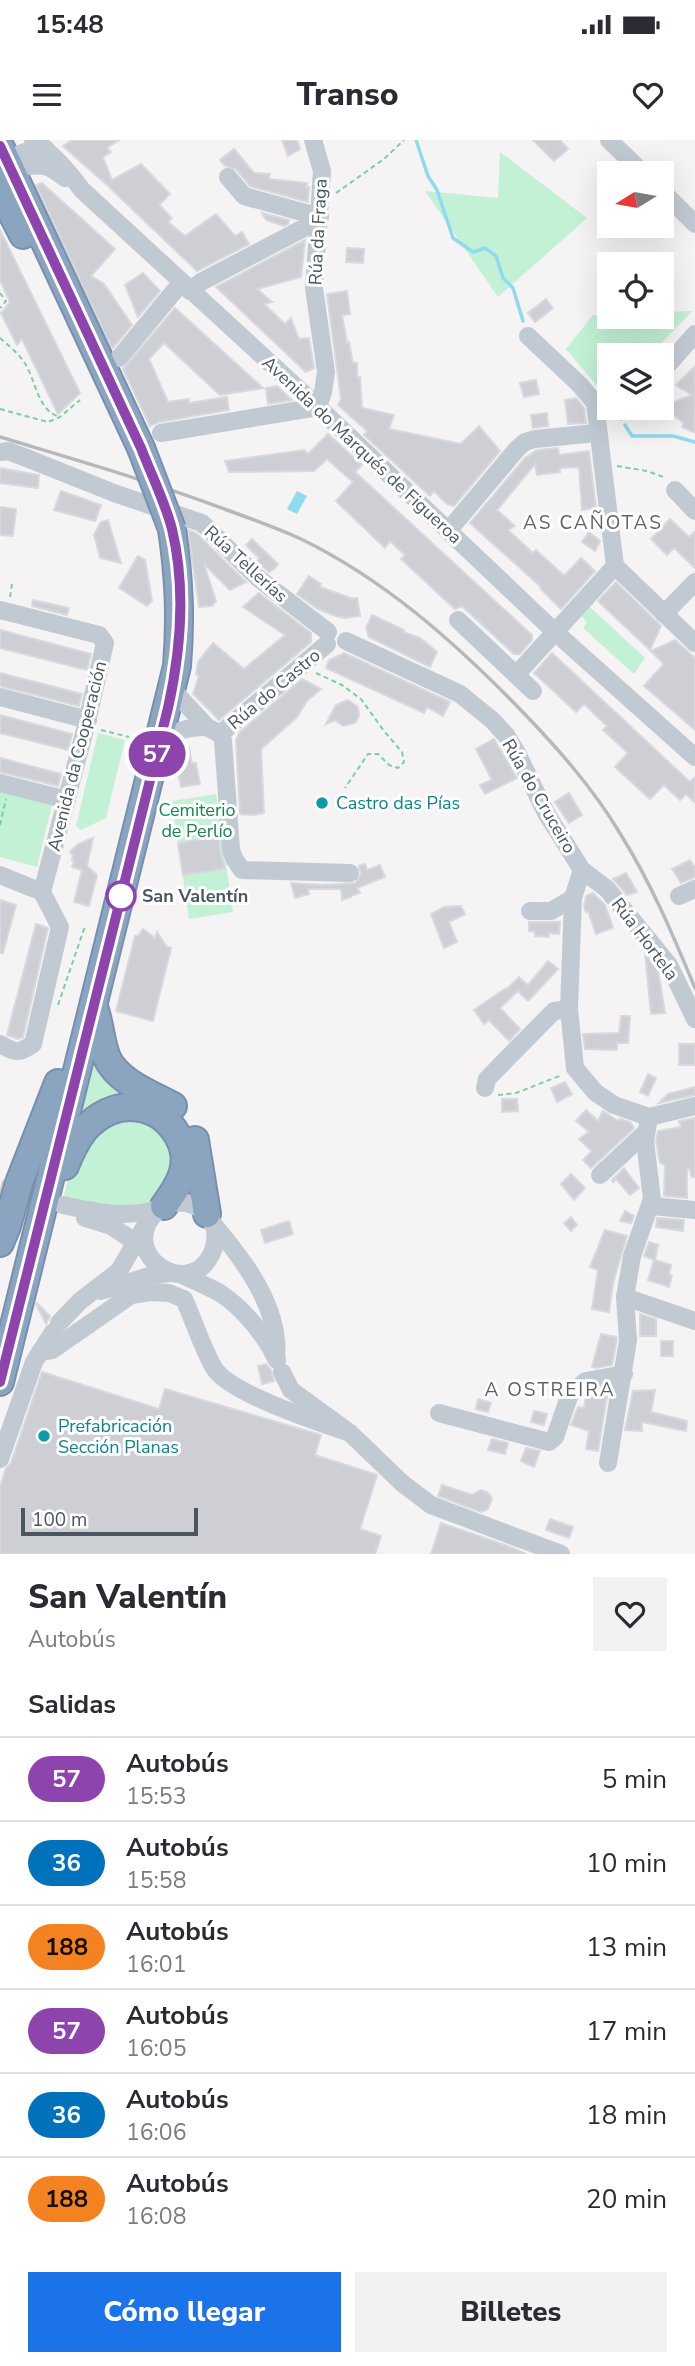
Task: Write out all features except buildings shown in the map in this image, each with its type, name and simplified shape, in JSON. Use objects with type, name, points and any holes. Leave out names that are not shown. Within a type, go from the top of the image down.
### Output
[{"type":"highway","points":[[3,157],[143,444],[179,577],[181,620],[177,666],[94,1007],[56,1210]]},
{"type":"highway","points":[[4,202],[143,444]]},
{"type":"highway","points":[[0,1321],[159,670],[165,620],[165,530]]},
{"type":"highway","points":[[94,1007],[108,1060],[119,1073],[176,1107],[188,1118],[194,1132],[210,1219]]},
{"type":"highway","points":[[0,1242],[19,1183],[58,1083]]},
{"type":"highway","points":[[0,1382],[56,1210],[73,1146],[89,1124],[107,1112],[128,1106],[148,1108],[161,1115],[172,1126],[181,1142],[184,1169],[174,1191],[157,1213]]},
{"type":"street","name":"Rúa da Fraga","points":[[313,140],[322,171],[314,288],[326,372],[318,407]]},
{"type":"street","points":[[609,140],[631,161]]},
{"type":"street","points":[[3,157],[46,143]]},
{"type":"street","name":"Avenida do Marqués de Figueroa","points":[[46,143],[82,190],[318,407],[555,632],[695,757]]},
{"type":"street","points":[[3,157],[24,169],[41,165],[50,167],[82,190]]},
{"type":"street","points":[[3,157],[8,190],[4,202]]},
{"type":"street","points":[[228,177],[244,196],[320,218]]},
{"type":"street","points":[[674,203],[695,224]]},
{"type":"street","points":[[119,358],[186,287],[201,282],[320,218]]},
{"type":"street","points":[[674,358],[695,334]]},
{"type":"street","points":[[528,336],[580,385],[595,404],[615,566],[695,643]]},
{"type":"street","points":[[143,444],[318,407]]},
{"type":"street","points":[[448,531],[525,442],[597,433]]},
{"type":"street","name":"Rúa Tellerías","points":[[0,452],[16,454],[114,493],[202,523],[258,578],[328,638]]},
{"type":"street","points":[[675,490],[695,511]]},
{"type":"street","points":[[516,675],[615,566]]},
{"type":"street","points":[[664,614],[695,582]]},
{"type":"street","name":"Avenida da Cooperación","points":[[0,610],[99,635],[105,643],[87,723],[42,892]]},
{"type":"street","points":[[458,620],[533,691]]},
{"type":"street","name":"Rúa do Cruceiro","points":[[328,638],[332,648],[344,647],[346,641],[460,694],[492,720],[506,735],[517,753],[546,813],[582,870],[573,898],[569,1009],[575,1068]]},
{"type":"street","name":"Rúa do Castro","points":[[328,638],[300,665],[214,731],[224,747],[231,850],[234,860],[242,870],[350,873]]},
{"type":"street","points":[[172,689],[214,731]]},
{"type":"street","points":[[0,697],[87,723]]},
{"type":"street","points":[[159,746],[170,734],[180,730],[214,731]]},
{"type":"street","points":[[4,787],[67,800]]},
{"type":"street","name":"Rúa Hortela","points":[[582,870],[607,889],[669,965],[695,1019]]},
{"type":"street","points":[[0,875],[42,892],[60,927],[33,1044],[20,1052],[0,1044]]},
{"type":"street","points":[[530,911],[551,911],[573,898]]},
{"type":"street","points":[[489,1092],[487,1079],[554,1011],[569,1009]]},
{"type":"street","points":[[575,1068],[595,1092],[647,1125]]},
{"type":"street","points":[[600,1175],[647,1125],[695,1106]]},
{"type":"street","points":[[608,1464],[628,1340],[625,1297],[632,1256],[651,1206],[647,1125]]},
{"type":"street","points":[[0,1460],[34,1362],[64,1315],[119,1270],[141,1246],[145,1232],[157,1213],[173,1203],[191,1204],[210,1219],[233,1247],[267,1305],[278,1340],[279,1364]]},
{"type":"street","points":[[651,1206],[695,1210]]},
{"type":"street","points":[[56,1210],[157,1213]]},
{"type":"street","points":[[56,1210],[111,1226],[141,1246],[160,1268],[221,1294],[249,1318],[270,1345],[291,1390],[349,1433],[402,1483],[431,1505],[561,1554]]},
{"type":"street","points":[[85,1297],[152,1275],[191,1272],[202,1267],[215,1248],[216,1236],[210,1219]]},
{"type":"street","points":[[40,1352],[52,1350],[131,1295],[169,1293],[184,1299],[216,1371],[243,1391],[300,1416],[349,1433]]},
{"type":"street","points":[[625,1297],[695,1321]]},
{"type":"street","points":[[439,1413],[549,1442],[555,1437],[570,1394],[586,1381],[624,1374]]},
{"type":"path","points":[[333,195],[384,159],[404,140]]},
{"type":"path","points":[[0,293],[6,301],[0,308]]},
{"type":"path","points":[[0,338],[24,362],[43,404],[53,415],[61,416]]},
{"type":"path","points":[[0,409],[48,422],[61,416],[80,400]]},
{"type":"path","points":[[601,461],[666,478],[675,490]]},
{"type":"path","points":[[300,665],[342,685],[361,699],[402,752],[404,762],[398,768],[388,765],[378,754],[368,754],[345,788]]},
{"type":"path","points":[[87,723],[129,737]]},
{"type":"path","points":[[0,825],[4,787]]},
{"type":"path","points":[[56,1011],[84,929],[87,929]]},
{"type":"path","points":[[489,1092],[516,1093],[557,1078],[575,1068]]},
{"type":"green space","points":[[500,152],[587,218],[498,297],[425,191],[498,198]]},
{"type":"green space","points":[[692,311],[661,343],[597,343],[597,386],[566,349],[593,315],[597,315],[597,329],[674,329],[674,312]]},
{"type":"green space","points":[[590,607],[645,658],[634,674],[583,628],[587,623],[582,616]]},
{"type":"green space","points":[[98,733],[125,740],[106,818],[81,830],[76,826]]},
{"type":"green space","points":[[0,792],[52,805],[37,867],[0,857]]},
{"type":"green space","name":"Cemiterio de Perlío","points":[[216,794],[233,912],[189,919],[172,801]]},
{"type":"green space","points":[[93,1046],[129,1092],[71,1138]]},
{"type":"green space","points":[[128,1114],[164,1126],[178,1160],[161,1195],[151,1202],[127,1208],[63,1200],[69,1175],[94,1132]]},
{"type":"water","points":[[297,491],[307,496],[297,514],[287,509]]},
{"type":"waterway","points":[[416,140],[453,238],[473,252],[485,248],[496,256],[503,278],[513,288],[523,321]]},
{"type":"waterway","points":[[625,425],[632,436],[673,436],[695,442]]},
{"type":"tunnel","points":[[0,1189],[53,1202]]},
{"type":"railway","points":[[0,437],[171,490],[283,531],[331,555],[415,612],[466,656],[514,703],[558,750],[598,799],[642,872],[695,988]]},
{"type":"bus line","name":"57","points":[[0,146],[141,448],[158,491],[172,529],[179,577],[181,620],[177,666],[168,708],[0,1382]]},
{"type":"place","name":"Castro das Pías","points":[[322,803]]},
{"type":"place","name":"San Valentín","points":[[121,896]]},
{"type":"place","name":"Prefabricación Sección Planas","points":[[44,1436]]},
{"type":"district","name":"AS CAÑOTAS","points":[[593,522]]},
{"type":"district","name":"A OSTREIRA","points":[[550,1389]]}]
